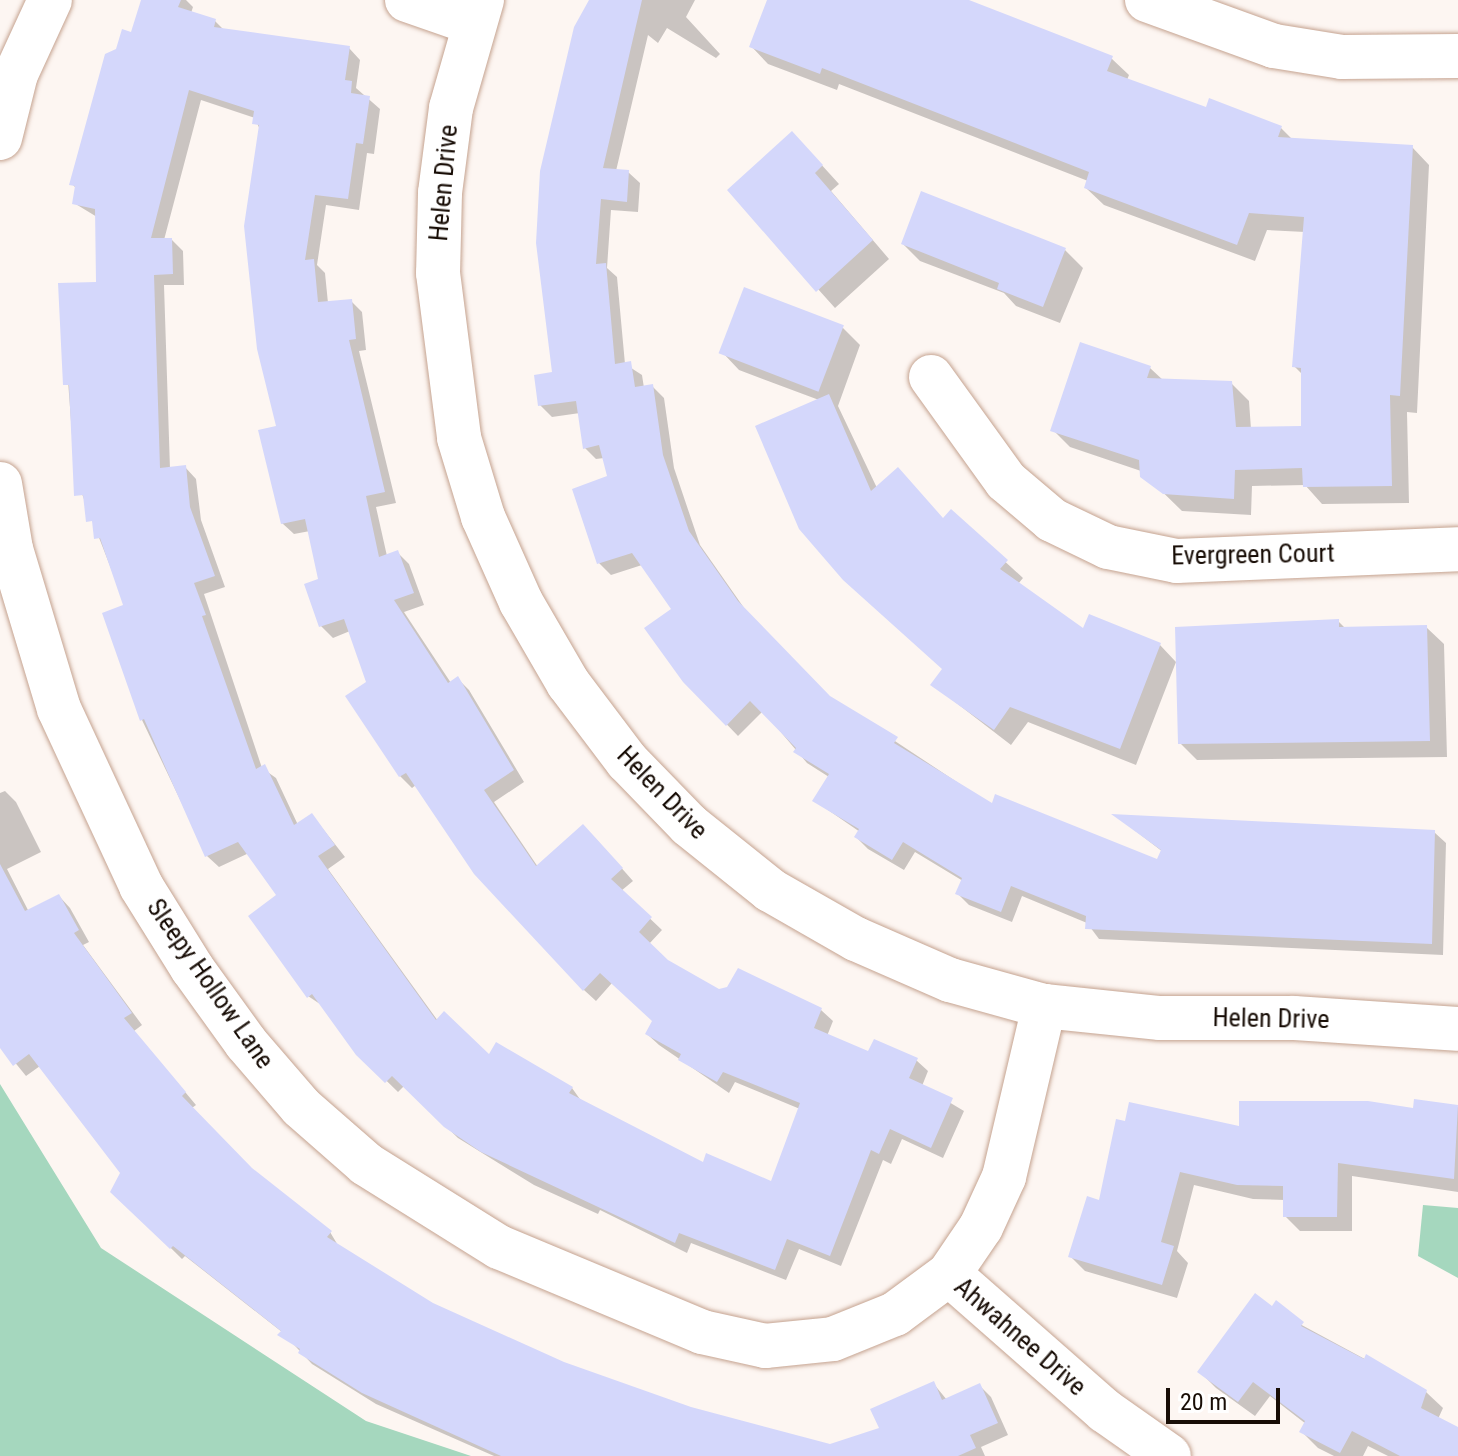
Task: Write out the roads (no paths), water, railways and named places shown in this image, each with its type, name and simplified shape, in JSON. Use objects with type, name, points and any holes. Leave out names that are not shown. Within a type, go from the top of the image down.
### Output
[{"type":"street","points":[[0,138],[16,74],[50,0]]},
{"type":"street","points":[[407,0],[477,12]]},
{"type":"street","points":[[1147,0],[1274,46],[1342,57],[1458,56]]},
{"type":"street","name":"Helen Drive","points":[[477,12],[451,108],[440,193],[438,273],[445,354],[459,438],[483,517],[521,602],[568,683],[627,761],[689,825],[770,890],[856,939],[950,980],[1044,1006],[1160,1018],[1294,1018],[1458,1029]]},
{"type":"street","name":"Evergreen Court","points":[[931,377],[1006,481],[1052,520],[1108,547],[1177,561],[1458,549]]},
{"type":"street","name":"Sleepy Hollow Lane","points":[[0,484],[11,549],[59,709],[141,886],[246,1043],[301,1107],[366,1164],[437,1212],[524,1259],[702,1332],[765,1346],[833,1339],[895,1314],[949,1274]]},
{"type":"street","name":"Ahwahnee Drive","points":[[1044,1006],[1004,1177],[981,1227],[949,1274],[1105,1411],[1169,1456]]}]
